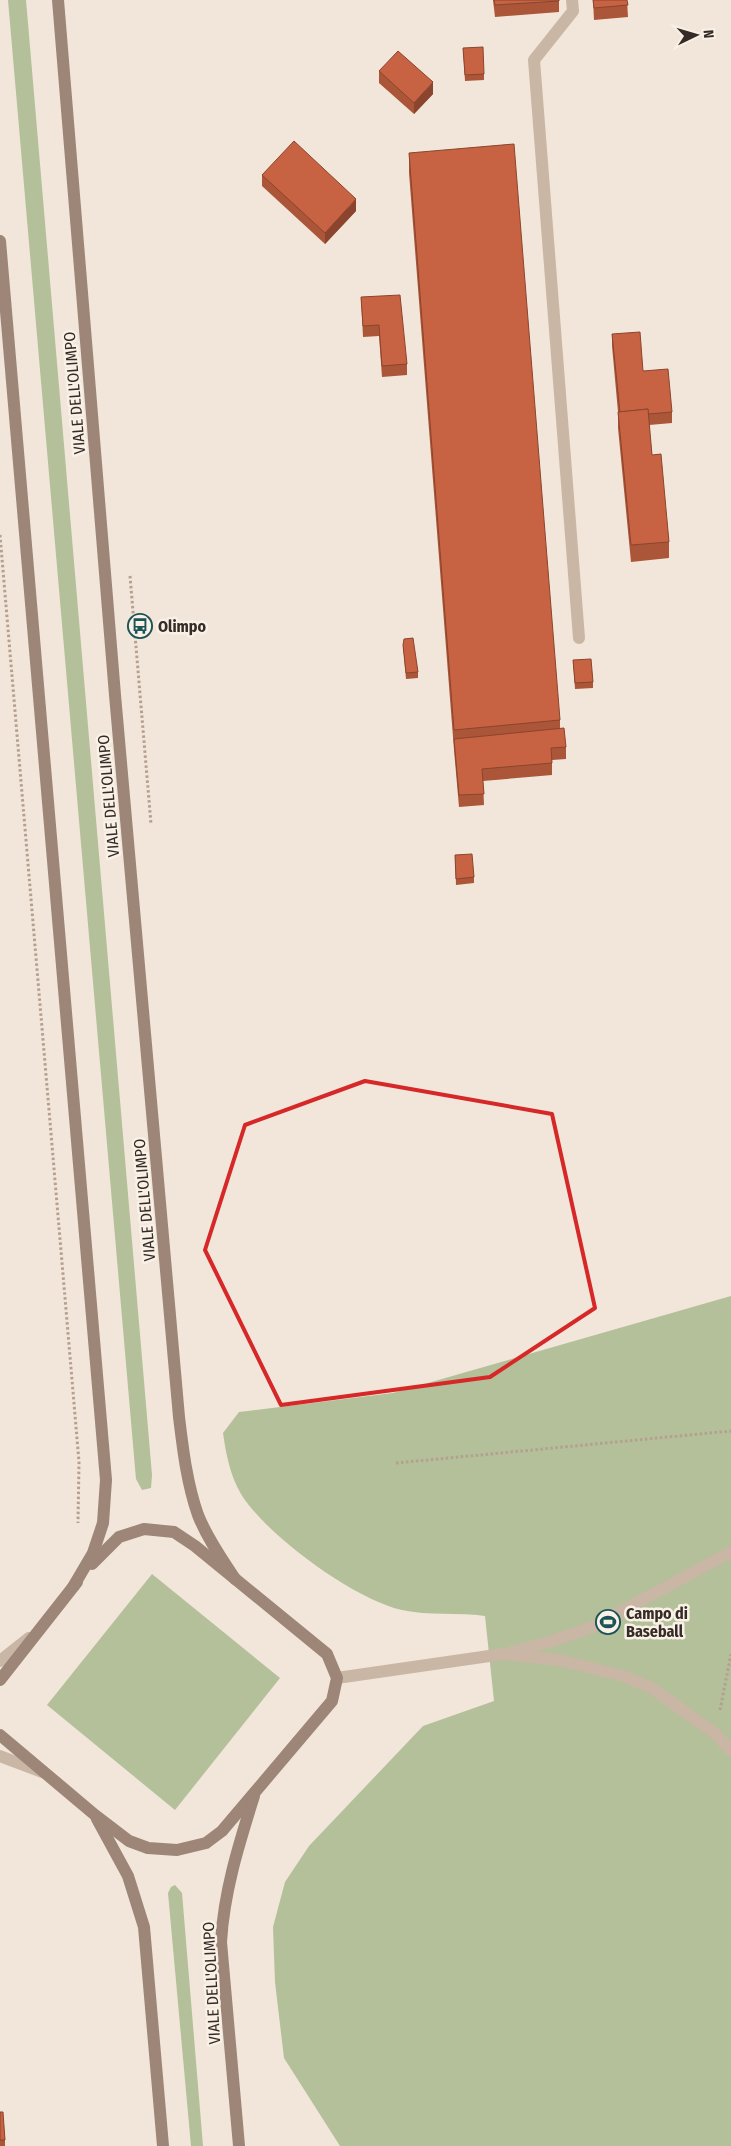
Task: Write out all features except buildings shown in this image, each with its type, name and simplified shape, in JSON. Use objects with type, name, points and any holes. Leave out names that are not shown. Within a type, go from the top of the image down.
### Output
[{"type":"street","name":"VIALE DELL'OLIMPO","points":[[58,0],[114,675],[179,1418],[186,1471],[199,1516],[234,1579]]},
{"type":"street","points":[[572,0],[573,11],[534,60],[579,638]]},
{"type":"street","points":[[0,241],[106,1480],[103,1523],[93,1553],[73,1587]]},
{"type":"street","points":[[0,1680],[38,1630],[105,1549],[119,1537],[144,1529],[174,1532],[195,1546],[327,1654],[337,1678],[332,1701],[222,1831],[206,1843],[177,1850],[148,1848],[129,1841],[45,1774],[0,1735]]},
{"type":"street","points":[[337,1678],[502,1654],[549,1642],[592,1627],[731,1552]]},
{"type":"street","points":[[0,1660],[38,1630]]},
{"type":"street","points":[[502,1654],[559,1660],[623,1676],[650,1687],[716,1734],[731,1751]]},
{"type":"street","points":[[0,1756],[45,1774]]},
{"type":"street","name":"VIALE DELL'OLIMPO","points":[[239,2146],[222,1942],[223,1912],[229,1881],[255,1792]]},
{"type":"street","points":[[95,1815],[128,1876],[144,1927],[163,2146]]},
{"type":"path","points":[[0,535],[78,1452],[80,1497],[77,1527]]},
{"type":"path","points":[[130,573],[152,830]]},
{"type":"path","points":[[396,1463],[731,1430]]},
{"type":"path","points":[[716,1734],[731,1654]]},
{"type":"highlighted area","points":[[365,1081],[552,1114],[595,1308],[490,1377],[281,1405],[205,1250],[245,1125]]},
{"type":"green space","points":[[8,0],[26,0],[152,1475],[151,1488],[142,1490],[136,1479]]},
{"type":"green space","points":[[731,1296],[731,2146],[340,2146],[284,2058],[275,1982],[273,1927],[285,1882],[309,1846],[423,1726],[494,1701],[485,1616],[402,1610],[383,1604],[361,1593],[313,1564],[270,1528],[241,1494],[229,1464],[223,1433],[239,1412],[393,1393]]},
{"type":"green space","points":[[152,1574],[280,1678],[175,1810],[47,1705]]},
{"type":"green space","points":[[175,1885],[182,1893],[203,2146],[191,2146],[168,1893],[171,1887]]},
{"type":"place","name":"Olimpo","points":[[140,626]]},
{"type":"place","name":"Campo di Baseball","points":[[608,1622]]}]
